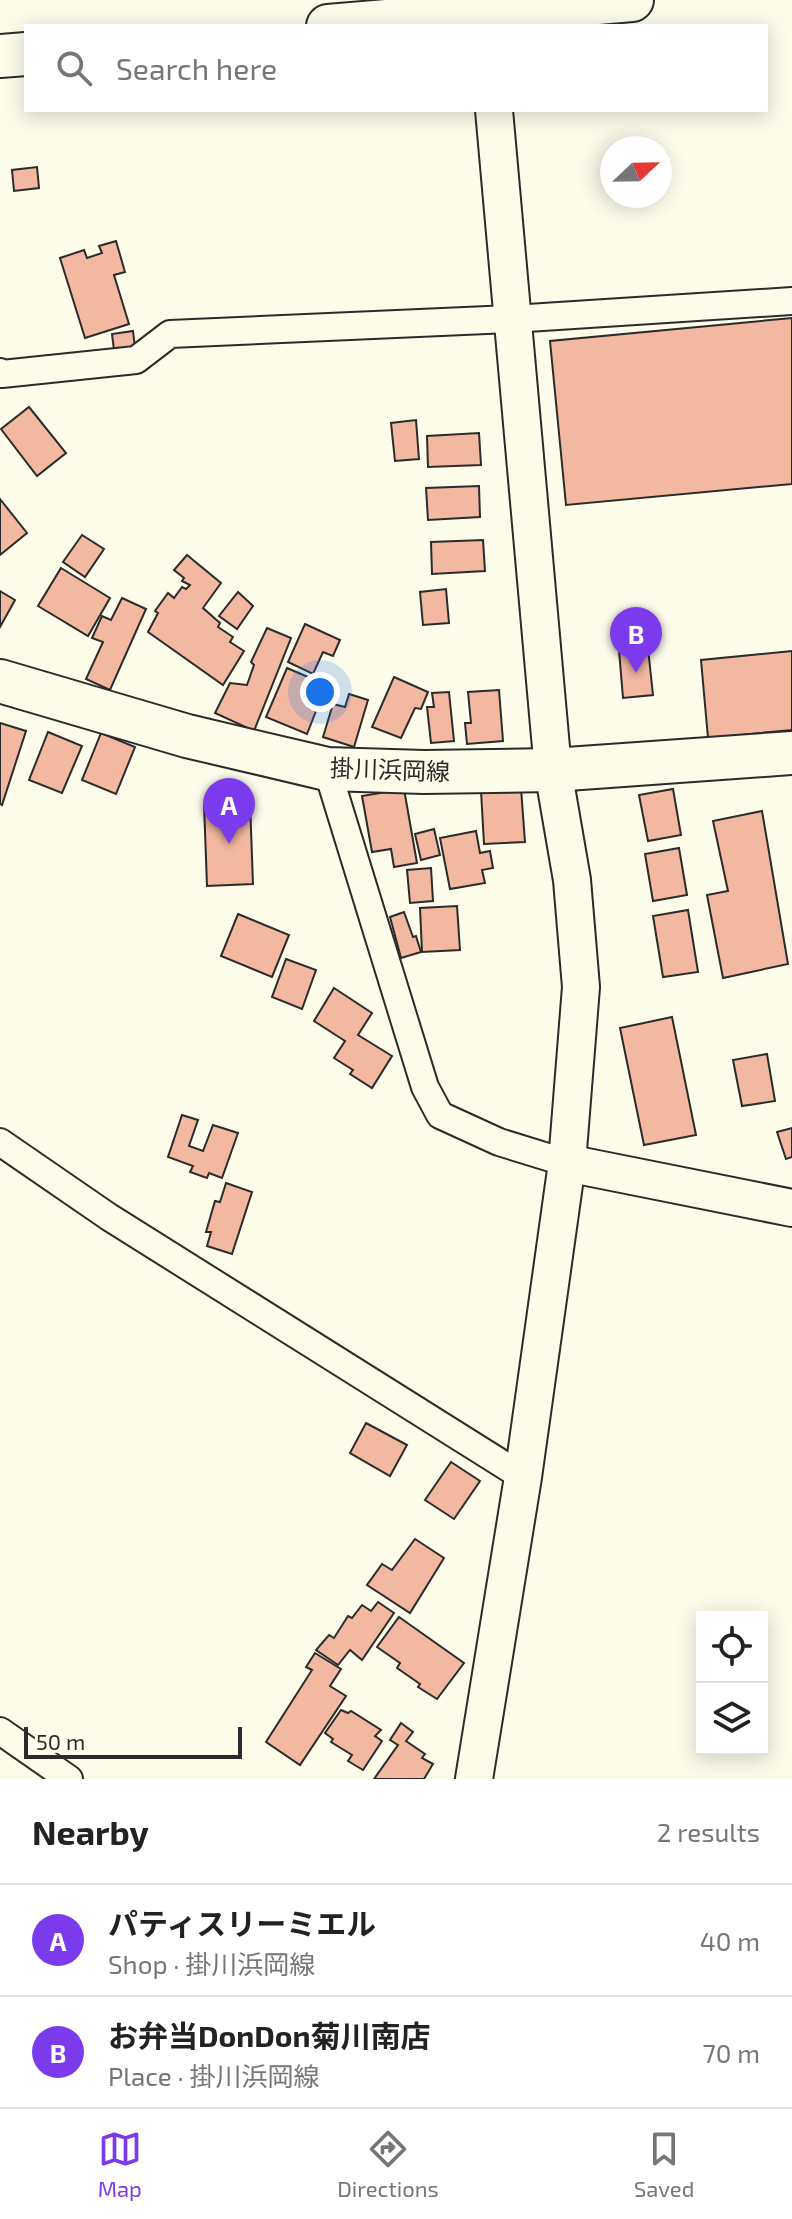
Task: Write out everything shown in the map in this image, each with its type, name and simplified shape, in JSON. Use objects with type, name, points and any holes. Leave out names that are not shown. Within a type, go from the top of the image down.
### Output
[{"type":"main road","points":[[350,24],[632,0]]},
{"type":"main road","points":[[0,56],[24,54]]},
{"type":"main road","name":"掛川浜岡線","points":[[0,681],[187,736],[327,769],[424,772],[553,770],[792,753]]},
{"type":"street","points":[[474,1779],[523,1477],[567,1163],[581,987],[572,880],[553,770],[494,112]]},
{"type":"street","points":[[0,372],[136,360],[170,334],[512,319],[792,301]]},
{"type":"street","points":[[327,769],[425,1087],[440,1115],[499,1142],[567,1163],[792,1208]]},
{"type":"street","points":[[0,1142],[109,1217],[523,1477]]},
{"type":"street","points":[[0,1731],[69,1779]]},
{"type":"building","points":[[37,167],[39,188],[14,191],[12,170]]},
{"type":"building","points":[[116,241],[125,272],[114,275],[129,324],[85,338],[60,258],[84,250],[87,258],[102,253],[99,246]]},
{"type":"building","points":[[792,318],[792,484],[566,505],[550,341]]},
{"type":"building","points":[[133,331],[135,348],[114,350],[112,334]]},
{"type":"building","points":[[29,407],[66,453],[37,476],[1,429]]},
{"type":"building","points":[[416,420],[419,459],[395,461],[391,423]]},
{"type":"building","points":[[479,433],[481,465],[428,467],[427,436]]},
{"type":"building","points":[[479,486],[480,517],[428,520],[426,488]]},
{"type":"building","points":[[0,499],[27,533],[0,555]]},
{"type":"building","points":[[82,535],[104,549],[85,577],[63,562]]},
{"type":"building","points":[[483,540],[485,571],[432,574],[431,542]]},
{"type":"building","points":[[187,555],[221,583],[203,608],[220,623],[218,627],[233,637],[230,642],[244,651],[223,685],[148,632],[158,613],[155,611],[168,593],[174,598],[182,587],[186,589],[190,585],[182,581],[184,578],[174,570]]},
{"type":"building","points":[[61,568],[110,598],[88,636],[38,606]]},
{"type":"building","points":[[446,589],[449,623],[423,625],[420,592]]},
{"type":"building","points":[[0,591],[15,600],[0,627]]},
{"type":"building","points":[[238,592],[253,606],[237,629],[219,616]]},
{"type":"building","points":[[122,598],[146,609],[110,690],[86,679],[103,642],[92,638],[102,616],[111,620]]},
{"type":"building","points":[[305,624],[340,640],[333,656],[323,652],[313,674],[288,662]]},
{"type":"building","points":[[267,628],[291,638],[254,731],[215,713],[230,683],[247,685],[254,665],[251,662]]},
{"type":"building","points":[[648,648],[653,695],[623,698],[619,650]]},
{"type":"building","points":[[792,651],[792,730],[708,738],[701,660]]},
{"type":"building","points":[[287,668],[320,682],[309,708],[316,711],[307,734],[266,717]]},
{"type":"building","points":[[394,677],[428,692],[421,709],[415,708],[401,738],[372,727]]},
{"type":"building","points":[[499,690],[503,741],[467,744],[465,723],[471,723],[468,692]]},
{"type":"building","points":[[449,692],[454,741],[431,743],[427,707],[434,707],[432,693]]},
{"type":"building","points":[[349,694],[368,700],[354,747],[323,737],[333,704],[345,707]]},
{"type":"building","points":[[0,723],[26,731],[2,805],[0,804]]},
{"type":"building","points":[[48,732],[82,746],[62,793],[29,780]]},
{"type":"building","points":[[101,733],[135,747],[116,794],[82,780]]},
{"type":"building","points":[[521,788],[525,842],[484,844],[481,791]]},
{"type":"building","points":[[404,789],[417,863],[394,867],[391,849],[372,852],[362,796]]},
{"type":"building","points":[[673,789],[681,835],[648,841],[639,795]]},
{"type":"building","points":[[250,802],[253,884],[207,886],[204,804]]},
{"type":"building","points":[[762,811],[788,964],[723,978],[707,895],[728,891],[713,821]]},
{"type":"building","points":[[434,829],[440,855],[421,860],[415,834]]},
{"type":"building","points":[[476,831],[480,853],[490,851],[493,868],[482,870],[485,883],[450,889],[440,838]]},
{"type":"building","points":[[679,848],[687,895],[653,901],[645,854]]},
{"type":"building","points":[[431,868],[433,901],[410,903],[407,870]]},
{"type":"building","points":[[457,906],[460,950],[422,952],[420,908]]},
{"type":"building","points":[[688,910],[698,972],[663,977],[653,916]]},
{"type":"building","points":[[404,912],[421,952],[401,958],[390,917]]},
{"type":"building","points":[[238,914],[289,935],[272,977],[221,956]]},
{"type":"building","points":[[286,959],[316,970],[302,1009],[272,997]]},
{"type":"building","points":[[334,988],[372,1013],[358,1035],[392,1056],[372,1088],[350,1074],[353,1070],[334,1058],[345,1041],[314,1021]]},
{"type":"building","points":[[672,1017],[696,1135],[644,1145],[620,1028]]},
{"type":"building","points":[[767,1054],[775,1101],[742,1106],[733,1060]]},
{"type":"building","points":[[182,1115],[198,1120],[189,1146],[203,1151],[213,1125],[238,1133],[222,1178],[209,1173],[207,1178],[190,1172],[193,1166],[168,1157]]},
{"type":"building","points":[[792,1128],[792,1157],[786,1159],[777,1132]]},
{"type":"building","points":[[226,1183],[252,1192],[232,1254],[207,1246],[211,1232],[206,1232],[215,1201],[220,1202]]},
{"type":"building","points":[[366,1423],[407,1445],[390,1476],[350,1453]]},
{"type":"building","points":[[451,1462],[480,1481],[454,1519],[425,1500]]},
{"type":"building","points":[[415,1539],[444,1558],[410,1613],[367,1585],[382,1564],[392,1570]]},
{"type":"building","points":[[378,1602],[394,1613],[362,1660],[350,1650],[338,1665],[316,1650],[329,1635],[334,1638],[348,1616],[352,1618],[362,1605],[371,1611]]},
{"type":"building","points":[[399,1617],[464,1663],[437,1699],[418,1687],[420,1684],[397,1668],[400,1663],[377,1647]]},
{"type":"building","points":[[315,1653],[341,1669],[330,1686],[346,1696],[300,1765],[266,1742],[312,1670],[306,1667]]},
{"type":"building","points":[[341,1710],[351,1711],[381,1730],[375,1736],[382,1741],[363,1770],[348,1761],[352,1755],[331,1742],[333,1739],[325,1733]]},
{"type":"building","points":[[401,1723],[413,1732],[406,1741],[425,1754],[422,1758],[433,1764],[424,1779],[374,1779],[398,1745],[390,1740]]},
{"type":"place","name":"お弁当DonDon菊川南店","points":[[636,673]]},
{"type":"place","name":"パティスリーミエル","points":[[229,844]]}]
